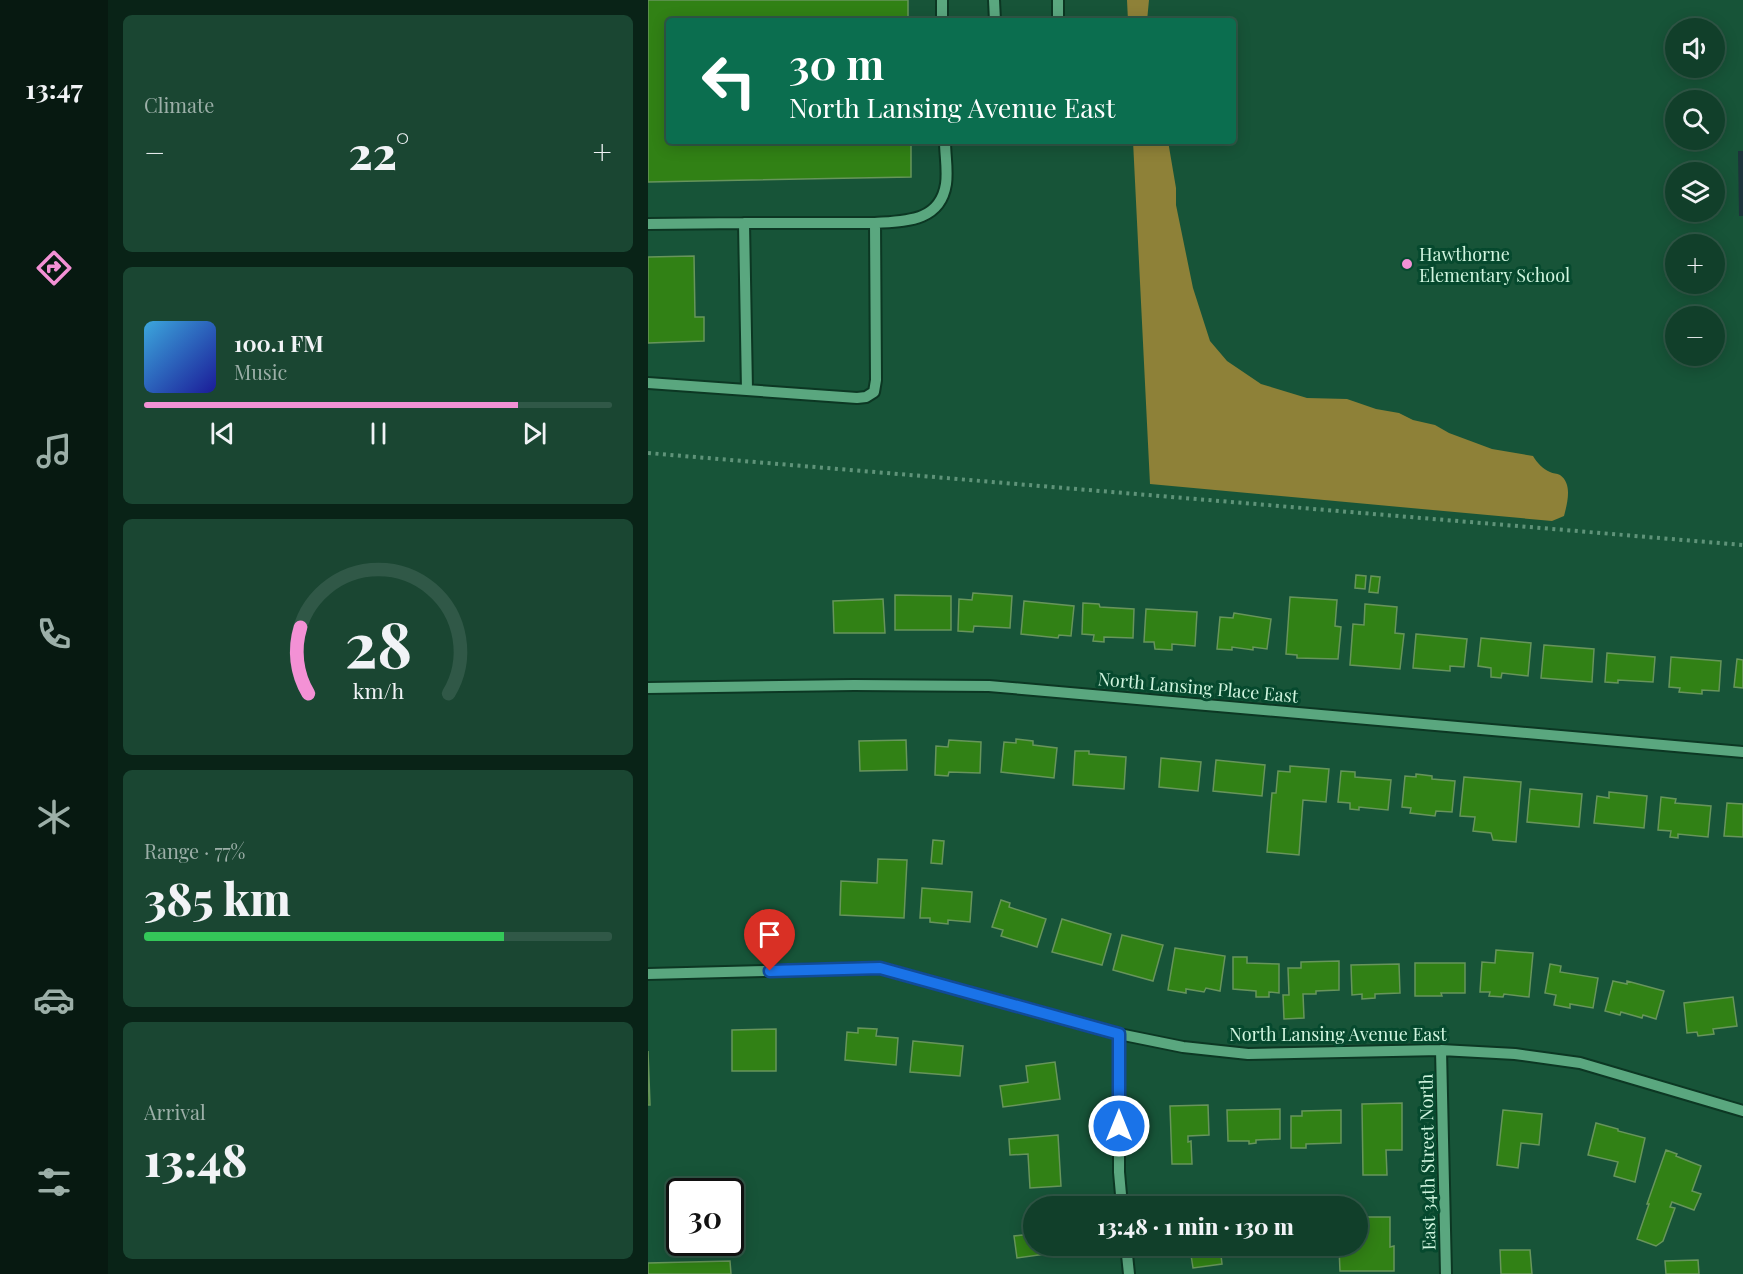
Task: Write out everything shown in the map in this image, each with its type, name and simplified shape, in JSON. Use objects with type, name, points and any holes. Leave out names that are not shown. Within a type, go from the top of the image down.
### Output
[{"type":"street","points":[[942,0],[942,18]]},
{"type":"street","points":[[994,0],[995,18]]},
{"type":"street","points":[[1058,0],[1058,18]]},
{"type":"street","points":[[648,224],[875,223],[918,218],[929,212],[939,201],[946,184],[945,144]]},
{"type":"street","points":[[744,223],[747,390]]},
{"type":"street","points":[[648,383],[857,398],[866,397],[874,392],[876,380],[875,223]]},
{"type":"street","name":"North Lansing Place East","points":[[648,688],[854,684],[989,687],[1743,752]]},
{"type":"street","name":"North Lansing Avenue East","points":[[648,974],[880,968],[1119,1034],[1183,1047],[1248,1054],[1441,1050],[1515,1054],[1580,1064],[1743,1111]]},
{"type":"street","points":[[1119,1034],[1119,1172],[1121,1196]]},
{"type":"street","name":"East 34th Street North","points":[[1441,1050],[1446,1274]]},
{"type":"street","points":[[1127,1256],[1129,1274]]},
{"type":"path","points":[[648,453],[1743,545]]},
{"type":"shaded area","points":[[1127,0],[1149,0],[1147,18],[1128,18]]},
{"type":"shaded area","points":[[1133,144],[1169,144],[1176,188],[1176,205],[1193,288],[1210,341],[1227,361],[1261,384],[1307,398],[1347,399],[1435,425],[1449,433],[1492,449],[1533,456],[1551,473],[1560,475],[1564,479],[1568,494],[1564,516],[1552,521],[1150,484]]},
{"type":"water","points":[[1738,151],[1743,151],[1743,216],[1739,216]]},
{"type":"building","points":[[648,0],[908,0],[908,18],[666,18],[666,144],[911,144],[911,177],[648,182]]},
{"type":"building","points":[[694,256],[695,317],[704,317],[704,341],[648,343],[648,257]]},
{"type":"building","points":[[1356,575],[1366,576],[1365,589],[1355,588]]},
{"type":"building","points":[[1371,576],[1380,577],[1378,593],[1369,592]]},
{"type":"building","points":[[973,593],[1012,596],[1010,628],[974,626],[973,632],[958,631],[959,599],[972,600]]},
{"type":"building","points":[[895,595],[951,596],[951,630],[895,630]]},
{"type":"building","points":[[1290,597],[1337,600],[1335,626],[1341,627],[1338,659],[1297,658],[1297,655],[1286,654]]},
{"type":"building","points":[[883,599],[885,633],[834,633],[833,601]]},
{"type":"building","points":[[1024,601],[1074,606],[1071,636],[1059,635],[1058,638],[1021,634]]},
{"type":"building","points":[[1083,603],[1099,604],[1100,607],[1134,609],[1133,638],[1104,637],[1104,642],[1093,641],[1094,635],[1082,634]]},
{"type":"building","points":[[1365,604],[1397,607],[1395,633],[1404,634],[1400,669],[1350,665],[1353,624],[1364,625]]},
{"type":"building","points":[[1146,609],[1197,612],[1195,646],[1172,644],[1172,650],[1155,649],[1154,642],[1144,642]]},
{"type":"building","points":[[1234,613],[1271,619],[1267,649],[1232,647],[1232,650],[1217,649],[1220,617],[1233,618]]},
{"type":"building","points":[[1416,634],[1467,639],[1464,667],[1450,666],[1450,671],[1413,668]]},
{"type":"building","points":[[1481,638],[1531,643],[1528,676],[1502,673],[1501,678],[1491,677],[1491,668],[1478,666]]},
{"type":"building","points":[[1544,645],[1594,649],[1592,682],[1541,678]]},
{"type":"building","points":[[1607,653],[1655,657],[1653,682],[1618,680],[1618,683],[1605,682]]},
{"type":"building","points":[[1671,657],[1721,661],[1719,691],[1702,690],[1702,694],[1679,692],[1680,688],[1669,687]]},
{"type":"building","points":[[1737,659],[1743,660],[1743,688],[1734,687]]},
{"type":"building","points":[[1016,739],[1033,741],[1033,745],[1057,748],[1054,778],[1001,772],[1004,742],[1016,743]]},
{"type":"building","points":[[906,740],[907,770],[860,771],[859,741]]},
{"type":"building","points":[[949,740],[981,742],[980,773],[949,772],[948,776],[935,775],[936,746],[948,747]]},
{"type":"building","points":[[1075,751],[1126,757],[1124,789],[1073,785]]},
{"type":"building","points":[[1161,758],[1201,762],[1198,791],[1159,787]]},
{"type":"building","points":[[1216,760],[1265,765],[1262,796],[1213,791]]},
{"type":"building","points":[[1290,766],[1329,769],[1326,802],[1303,800],[1299,855],[1267,852],[1272,793],[1276,793],[1278,771],[1290,772]]},
{"type":"building","points":[[1341,771],[1355,772],[1355,777],[1391,780],[1388,810],[1359,807],[1359,810],[1350,809],[1350,803],[1338,802]]},
{"type":"building","points":[[1416,774],[1432,776],[1432,779],[1455,781],[1452,812],[1436,811],[1435,816],[1410,813],[1411,808],[1402,807],[1405,776],[1416,777]]},
{"type":"building","points":[[1464,777],[1521,782],[1516,842],[1493,840],[1491,833],[1473,831],[1475,817],[1460,816]]},
{"type":"building","points":[[1530,789],[1582,794],[1579,827],[1527,822]]},
{"type":"building","points":[[1609,792],[1647,796],[1644,828],[1594,823],[1597,796],[1609,798]]},
{"type":"building","points":[[1661,797],[1676,799],[1675,803],[1711,806],[1708,837],[1678,834],[1678,838],[1670,837],[1671,831],[1658,830]]},
{"type":"building","points":[[1727,803],[1743,804],[1743,837],[1724,836]]},
{"type":"building","points":[[933,840],[944,841],[942,864],[931,863]]},
{"type":"building","points":[[878,859],[907,860],[904,918],[840,915],[841,881],[877,883]]},
{"type":"building","points":[[922,888],[972,892],[970,922],[948,920],[948,924],[930,922],[930,918],[920,918]]},
{"type":"building","points":[[1001,900],[1010,903],[1009,907],[1046,919],[1037,947],[1001,936],[1003,930],[992,927]]},
{"type":"building","points":[[1062,919],[1111,934],[1102,965],[1052,952]]},
{"type":"building","points":[[1122,935],[1163,945],[1153,981],[1113,970]]},
{"type":"building","points":[[1175,948],[1225,956],[1220,991],[1206,988],[1204,992],[1186,989],[1186,993],[1168,990]]},
{"type":"building","points":[[1496,950],[1533,953],[1529,997],[1504,994],[1503,997],[1489,996],[1490,992],[1480,992],[1482,962],[1495,963]]},
{"type":"building","points":[[1233,957],[1247,957],[1247,963],[1279,964],[1279,993],[1269,992],[1269,997],[1256,997],[1256,991],[1233,989]]},
{"type":"building","points":[[1339,961],[1339,990],[1303,994],[1304,1018],[1284,1019],[1283,995],[1289,995],[1288,968],[1301,968],[1301,962]]},
{"type":"building","points":[[1415,963],[1465,963],[1465,993],[1415,996]]},
{"type":"building","points":[[1399,964],[1400,993],[1375,994],[1375,998],[1362,999],[1362,994],[1352,995],[1351,965]]},
{"type":"building","points":[[1550,964],[1561,966],[1560,972],[1598,978],[1593,1008],[1570,1004],[1570,1008],[1554,1005],[1556,995],[1545,993]]},
{"type":"building","points":[[1613,981],[1627,984],[1627,981],[1664,991],[1656,1019],[1643,1015],[1642,1018],[1621,1012],[1620,1015],[1605,1011]]},
{"type":"building","points":[[1733,997],[1737,1026],[1713,1029],[1714,1034],[1698,1036],[1697,1032],[1687,1033],[1684,1003]]},
{"type":"building","points":[[858,1028],[877,1029],[876,1036],[898,1038],[896,1065],[845,1060],[847,1032],[858,1033]]},
{"type":"building","points":[[776,1029],[776,1071],[732,1071],[732,1030]]},
{"type":"building","points":[[913,1041],[963,1046],[960,1076],[910,1072]]},
{"type":"building","points":[[648,1051],[650,1105],[648,1105]]},
{"type":"building","points":[[1055,1062],[1060,1099],[1003,1107],[1000,1086],[1028,1082],[1026,1066]]},
{"type":"building","points":[[1402,1103],[1402,1150],[1386,1150],[1387,1175],[1363,1175],[1362,1104]]},
{"type":"building","points":[[1208,1105],[1209,1135],[1188,1136],[1188,1142],[1191,1141],[1192,1164],[1172,1164],[1170,1106]]},
{"type":"building","points":[[1280,1109],[1280,1139],[1256,1140],[1256,1143],[1249,1144],[1249,1141],[1228,1141],[1227,1110]]},
{"type":"building","points":[[1341,1110],[1341,1143],[1306,1144],[1306,1148],[1291,1148],[1291,1116],[1302,1116],[1302,1111]]},
{"type":"building","points":[[1503,1110],[1542,1114],[1539,1145],[1521,1143],[1518,1168],[1497,1165]]},
{"type":"building","points":[[1596,1123],[1645,1138],[1635,1182],[1614,1176],[1618,1162],[1588,1155]]},
{"type":"building","points":[[1058,1135],[1061,1186],[1030,1188],[1028,1154],[1010,1155],[1009,1139]]},
{"type":"building","points":[[1666,1150],[1701,1166],[1692,1191],[1701,1194],[1694,1210],[1672,1202],[1670,1207],[1675,1208],[1663,1241],[1656,1246],[1637,1239]]},
{"type":"building","points":[[1368,1217],[1390,1217],[1390,1247],[1394,1246],[1394,1271],[1340,1271],[1339,1256],[1368,1256]]},
{"type":"building","points":[[1023,1235],[1023,1256],[1032,1256],[1017,1258],[1014,1236]]},
{"type":"building","points":[[1500,1250],[1530,1250],[1532,1274],[1501,1274]]},
{"type":"building","points":[[1191,1256],[1221,1256],[1222,1264],[1193,1268]]},
{"type":"building","points":[[1698,1260],[1699,1274],[1666,1274],[1665,1261]]},
{"type":"building","points":[[730,1261],[731,1274],[648,1274],[648,1263]]},
{"type":"place","name":"Hawthorne Elementary School","points":[[1407,264]]},
{"type":"route","points":[[770,971],[880,968],[1119,1034],[1119,1126]]}]
